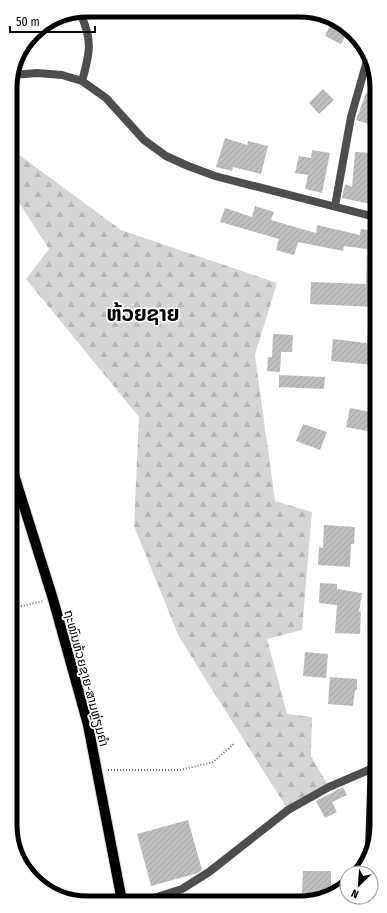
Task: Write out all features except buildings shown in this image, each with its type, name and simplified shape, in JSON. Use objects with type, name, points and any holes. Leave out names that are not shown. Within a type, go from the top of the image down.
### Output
[{"type":"main road","name":"ຖະໜົນຫ້ວຍຊາຍ-ສາມຫຼ່ຽມຄຳ","points":[[17,484],[53,600],[88,724],[121,896]]},
{"type":"main road","points":[[369,833],[370,809]]},
{"type":"street","points":[[82,18],[88,32],[90,44],[82,81]]},
{"type":"street","points":[[335,206],[351,117],[366,63]]},
{"type":"street","points":[[18,74],[37,73],[62,75],[82,81],[106,98],[144,140],[166,156],[188,166],[215,176],[370,216]]},
{"type":"street","points":[[161,896],[182,890],[209,872],[288,810],[329,787],[370,769]]},
{"type":"path","points":[[17,607],[53,600]]},
{"type":"path","points":[[96,769],[180,770],[213,762],[235,743]]},
{"type":"green space","points":[[18,154],[121,230],[277,283],[255,355],[275,501],[312,512],[302,630],[267,639],[287,714],[312,717],[311,756],[329,787],[288,810],[179,637],[134,526],[139,417],[26,279],[49,249],[17,199]]},
{"type":"district","name":"ຫ້ວຍຊາຍ","points":[[143,314]]}]
